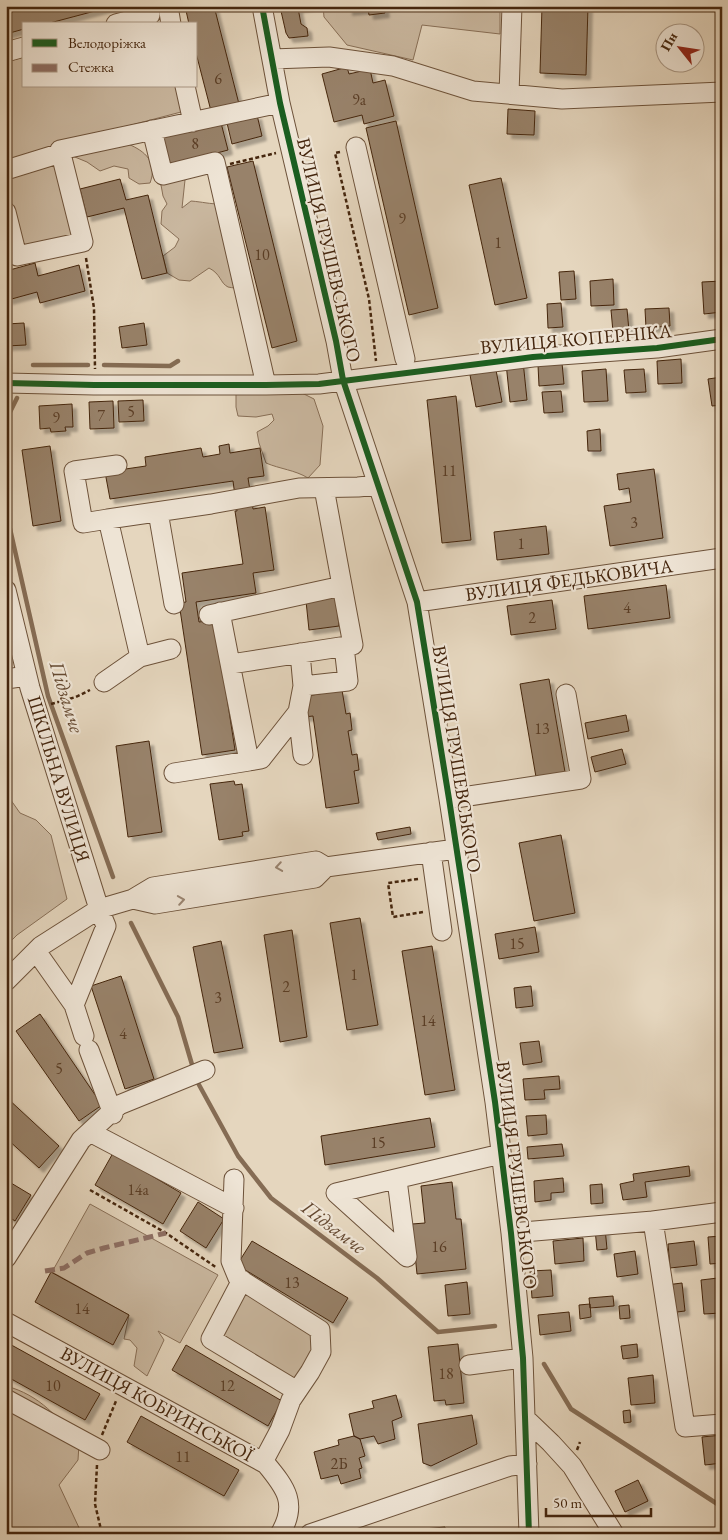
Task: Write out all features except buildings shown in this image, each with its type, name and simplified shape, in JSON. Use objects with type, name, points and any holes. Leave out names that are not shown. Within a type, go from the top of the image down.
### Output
[{"type":"street","points":[[124,22],[150,15],[148,6]]},
{"type":"street","points":[[168,6],[172,22]]},
{"type":"street","name":"ВУЛИЦЯ ГРУШЕВСЬКОГО","points":[[262,6],[280,103],[344,380],[416,602],[449,800],[511,1233],[524,1358],[529,1534]]},
{"type":"street","points":[[509,94],[512,6]]},
{"type":"street","points":[[6,52],[22,48]]},
{"type":"street","points":[[272,59],[329,57],[393,66],[473,91],[562,99],[722,92]]},
{"type":"street","points":[[185,88],[193,122]]},
{"type":"street","points":[[6,212],[17,256],[82,242],[60,150],[280,103]]},
{"type":"street","points":[[152,130],[163,175],[215,162],[266,385]]},
{"type":"street","points":[[356,147],[405,359]]},
{"type":"street","points":[[6,170],[61,153]]},
{"type":"street","name":"ВУЛИЦЯ КОПЕРНІКА","points":[[9,383],[319,384],[532,356],[657,348],[722,339]]},
{"type":"street","points":[[116,465],[74,471],[83,523],[211,504],[299,488],[378,485]]},
{"type":"street","points":[[231,664],[353,645],[324,488]]},
{"type":"street","points":[[158,512],[174,604]]},
{"type":"street","points":[[108,519],[140,657]]},
{"type":"street","name":"ВУЛИЦЯ ФЕДЬКОВИЧА","points":[[416,602],[722,558]]},
{"type":"street","points":[[249,761],[231,664],[214,614],[342,586]]},
{"type":"street","name":"ШКІЛЬНА ВУЛИЦЯ","points":[[6,590],[27,676],[99,909],[106,926],[74,1005]]},
{"type":"street","points":[[303,686],[348,681],[344,646]]},
{"type":"street","points":[[104,682],[140,657],[171,649]]},
{"type":"street","points":[[300,653],[303,686],[294,722],[302,755]]},
{"type":"street","points":[[6,679],[27,676]]},
{"type":"street","points":[[449,800],[581,779],[566,694]]},
{"type":"street","points":[[174,774],[261,758],[294,722]]},
{"type":"street","points":[[6,981],[41,946],[99,909],[133,899],[153,886],[316,861],[326,866],[456,849]]},
{"type":"street","points":[[431,852],[442,931]]},
{"type":"street","points":[[36,951],[74,1005],[112,1113]]},
{"type":"street","points":[[6,1258],[81,1140],[119,1105],[205,1070]]},
{"type":"street","points":[[90,1132],[234,1208]]},
{"type":"street","points":[[397,1180],[501,1154]]},
{"type":"street","points":[[234,1179],[231,1261],[238,1278],[320,1330],[321,1352],[291,1400],[280,1430],[263,1462]]},
{"type":"street","points":[[511,1233],[722,1212]]},
{"type":"street","points":[[653,1220],[685,1427],[722,1424]]},
{"type":"street","points":[[242,1280],[211,1339],[297,1391]]},
{"type":"street","name":"ВУЛИЦЯ КОБРИНСЬКОЇ","points":[[6,1322],[263,1462],[280,1481],[290,1504],[303,1520],[317,1531]]},
{"type":"street","points":[[469,1366],[524,1358]]},
{"type":"street","points":[[6,1399],[100,1450]]},
{"type":"street","points":[[527,1420],[551,1442],[572,1466],[614,1534]]},
{"type":"street","points":[[317,1531],[510,1466],[527,1464]]},
{"type":"street","points":[[280,1534],[287,1521],[290,1504]]},
{"type":"path","points":[[216,167],[278,153]]},
{"type":"path","points":[[335,153],[369,299],[376,362]]},
{"type":"path","points":[[82,242],[90,276],[94,308],[94,375]]},
{"type":"path","points":[[60,702],[76,697],[104,682]]},
{"type":"path","points":[[432,910],[393,917],[388,883],[434,876]]},
{"type":"path","points":[[90,1190],[166,1233],[224,1272],[242,1280]]},
{"type":"shaded area","points":[[323,6],[500,6],[500,34],[422,25],[413,60],[347,45],[324,17]]},
{"type":"shaded area","points":[[22,58],[22,88],[176,88],[181,112],[59,144],[75,237],[23,248],[6,181],[6,62]]},
{"type":"shaded area","points":[[128,144],[145,154],[151,163],[152,176],[150,183],[139,184],[129,178],[128,169],[114,166],[100,171],[87,162],[70,155]]},
{"type":"shaded area","points":[[168,171],[185,180],[182,208],[191,201],[221,204],[242,289],[228,287],[209,268],[190,281],[179,280],[167,273],[163,256],[175,247],[179,239],[161,224],[162,211],[167,204],[163,196],[159,174]]},
{"type":"shaded area","points":[[236,390],[302,393],[314,399],[323,426],[320,465],[308,478],[266,463],[257,432],[274,420],[272,414],[256,417],[238,416]]},
{"type":"shaded area","points":[[6,788],[8,796],[20,813],[36,820],[51,835],[67,899],[17,935],[6,946]]},
{"type":"shaded area","points":[[90,1204],[218,1275],[180,1343],[158,1331],[164,1340],[147,1376],[134,1366],[137,1348],[130,1340],[124,1339],[129,1315],[52,1272]]},
{"type":"shaded area","points":[[245,1291],[312,1333],[315,1343],[294,1382],[220,1336]]},
{"type":"shaded area","points":[[6,1386],[39,1401],[64,1425],[79,1444],[78,1460],[59,1485],[81,1532],[6,1534]]},
{"type":"waterway","name":"Підзамче","points":[[104,365],[170,366],[178,361]]},
{"type":"waterway","name":"Підзамче","points":[[33,365],[88,365]]},
{"type":"waterway","name":"Підзамче","points":[[6,420],[17,398]]},
{"type":"waterway","name":"Підзамче","points":[[8,520],[48,696],[113,877]]},
{"type":"waterway","name":"Підзамче","points":[[131,923],[178,1017],[193,1068]]},
{"type":"waterway","name":"Підзамче","points":[[198,1083],[238,1156],[271,1198],[377,1278],[438,1332],[495,1326]]},
{"type":"waterway","name":"Підзамче","points":[[544,1364],[571,1409],[722,1507]]},
{"type":"marked path","points":[[45,1271],[64,1268],[87,1253],[166,1233]]},
{"type":"cycle path","points":[[262,6],[280,103],[336,341],[343,380],[417,602],[495,1102],[511,1233],[523,1358],[529,1534]]},
{"type":"cycle path","points":[[6,383],[94,385],[319,384],[533,357],[657,348],[722,339]]}]
